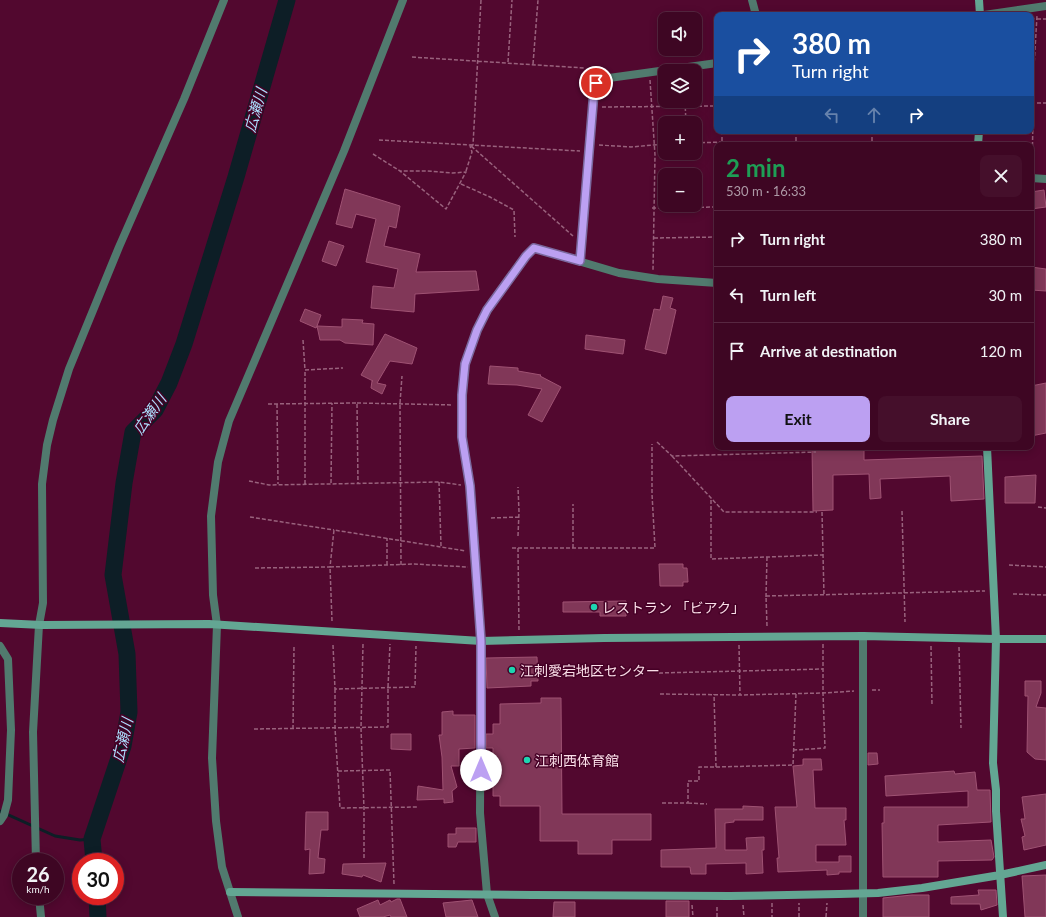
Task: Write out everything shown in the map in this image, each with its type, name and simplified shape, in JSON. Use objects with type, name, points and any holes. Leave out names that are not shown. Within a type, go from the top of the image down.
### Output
[{"type":"street","points":[[36,853],[33,732],[43,603],[42,484],[47,445],[69,369],[119,247],[184,99],[224,0]]},
{"type":"street","points":[[238,917],[222,867],[216,821],[212,758],[213,595],[211,516],[218,462],[229,421],[344,151],[403,0]]},
{"type":"street","points":[[752,0],[755,12]]},
{"type":"street","points":[[979,0],[980,12]]},
{"type":"street","points":[[1005,12],[1046,6]]},
{"type":"street","points":[[580,261],[594,91],[596,83],[609,78],[714,63]]},
{"type":"street","points":[[1034,176],[1046,179]]},
{"type":"street","points":[[495,917],[486,894],[480,813],[481,641],[470,486],[462,437],[462,405],[465,364],[477,330],[487,310],[526,256],[534,248],[619,273],[658,279],[714,283]]},
{"type":"street","points":[[987,450],[996,639],[993,763],[996,790],[1003,917]]},
{"type":"street","points":[[0,623],[41,625],[213,624],[481,641],[604,638],[863,636],[996,639],[1046,638]]},
{"type":"street","points":[[863,636],[863,917]]},
{"type":"street","points":[[0,646],[8,659],[11,730],[8,800],[4,815],[0,821]]},
{"type":"street","points":[[230,892],[692,896],[863,893],[922,888],[1046,865]]},
{"type":"street","points":[[40,905],[41,917]]},
{"type":"path","points":[[473,145],[481,0]]},
{"type":"path","points":[[508,63],[512,0]]},
{"type":"path","points":[[534,64],[538,0]]},
{"type":"path","points":[[1034,67],[1037,13]]},
{"type":"path","points":[[1034,19],[1046,20]]},
{"type":"path","points":[[412,57],[584,68]]},
{"type":"path","points":[[650,74],[655,150],[653,272]]},
{"type":"path","points":[[1034,103],[1046,103]]},
{"type":"path","points":[[601,107],[714,106]]},
{"type":"path","points":[[379,140],[582,151]]},
{"type":"path","points":[[702,142],[721,142]]},
{"type":"path","points":[[373,154],[400,171],[446,209],[466,172],[472,152],[470,144]]},
{"type":"path","points":[[470,144],[573,236]]},
{"type":"path","points":[[595,145],[631,147],[658,145]]},
{"type":"path","points":[[400,171],[452,173],[466,172]]},
{"type":"path","points":[[461,184],[514,210],[515,236]]},
{"type":"path","points":[[652,208],[714,207]]},
{"type":"path","points":[[654,238],[714,237]]},
{"type":"path","points":[[303,340],[305,370],[305,484]]},
{"type":"path","points":[[305,370],[343,368]]},
{"type":"path","points":[[401,565],[400,404],[402,376]]},
{"type":"path","points":[[331,484],[332,403]]},
{"type":"path","points":[[268,404],[357,403],[462,405]]},
{"type":"path","points":[[357,403],[358,484]]},
{"type":"path","points":[[277,404],[278,484]]},
{"type":"path","points":[[657,442],[724,512],[818,512]]},
{"type":"path","points":[[512,548],[655,548],[652,494],[652,444]]},
{"type":"path","points":[[672,456],[816,452]]},
{"type":"path","points":[[249,481],[269,485],[439,482],[470,486]]},
{"type":"path","points":[[439,482],[441,546]]},
{"type":"path","points":[[518,487],[518,536]]},
{"type":"path","points":[[711,500],[711,559],[823,556]]},
{"type":"path","points":[[573,504],[573,548]]},
{"type":"path","points":[[1038,507],[1046,508]]},
{"type":"path","points":[[902,511],[905,622]]},
{"type":"path","points":[[822,512],[824,596]]},
{"type":"path","points":[[250,516],[441,546],[475,553]]},
{"type":"path","points":[[491,518],[519,517]]},
{"type":"path","points":[[332,620],[330,567],[334,530]]},
{"type":"path","points":[[386,565],[387,538]]},
{"type":"path","points":[[518,548],[519,634]]},
{"type":"path","points":[[766,601],[767,557]]},
{"type":"path","points":[[255,568],[386,565],[476,568]]},
{"type":"path","points":[[1009,566],[1046,567]]},
{"type":"path","points":[[767,626],[766,596],[991,591]]},
{"type":"path","points":[[1012,594],[1046,595]]},
{"type":"path","points":[[931,637],[932,706]]},
{"type":"path","points":[[794,750],[825,748],[823,641]]},
{"type":"path","points":[[959,642],[961,728]]},
{"type":"path","points":[[336,689],[415,687],[416,643]]},
{"type":"path","points":[[739,643],[740,695]]},
{"type":"path","points":[[363,644],[361,728],[364,860]]},
{"type":"path","points":[[254,730],[388,727],[390,644]]},
{"type":"path","points":[[333,645],[336,689],[335,728],[340,808],[416,807]]},
{"type":"path","points":[[293,729],[294,646]]},
{"type":"path","points":[[659,673],[823,669]]},
{"type":"path","points":[[866,691],[880,690]]},
{"type":"path","points":[[660,694],[740,695],[859,691]]},
{"type":"path","points":[[714,694],[716,767]]},
{"type":"path","points":[[688,803],[688,781],[699,781],[699,767],[793,764],[796,694]]},
{"type":"path","points":[[337,771],[390,770],[394,884]]},
{"type":"path","points":[[662,803],[707,804]]},
{"type":"path","points":[[826,917],[827,894]]},
{"type":"path","points":[[743,895],[744,917]]},
{"type":"path","points":[[772,895],[772,917]]},
{"type":"path","points":[[799,917],[800,895]]},
{"type":"path","points":[[692,896],[692,917]]},
{"type":"path","points":[[717,896],[717,917]]},
{"type":"building","points":[[345,189],[400,206],[396,228],[389,226],[384,246],[420,254],[416,272],[476,271],[479,290],[415,294],[414,312],[371,308],[373,286],[394,288],[398,269],[366,262],[376,219],[356,214],[352,228],[336,224]]},
{"type":"building","points":[[1044,190],[1046,207],[1034,209],[1034,192]]},
{"type":"building","points":[[329,241],[344,246],[336,266],[322,261]]},
{"type":"building","points":[[1034,267],[1046,269],[1046,291],[1034,290]]},
{"type":"building","points":[[663,296],[673,298],[670,308],[676,310],[666,354],[645,349],[654,309],[660,310]]},
{"type":"building","points":[[305,309],[321,315],[316,328],[300,321]]},
{"type":"building","points":[[342,319],[363,320],[362,323],[374,324],[373,345],[345,343],[340,340],[320,340],[317,326],[342,327]]},
{"type":"building","points":[[385,334],[417,348],[412,364],[390,361],[377,383],[386,385],[382,394],[371,388],[373,381],[361,375]]},
{"type":"building","points":[[586,335],[625,340],[623,354],[585,349]]},
{"type":"building","points":[[490,366],[518,368],[518,371],[541,375],[540,376],[561,387],[542,422],[528,415],[542,389],[517,385],[488,384]]},
{"type":"building","points":[[1046,383],[1046,433],[1034,435],[1034,385]]},
{"type":"building","points":[[812,450],[864,450],[864,460],[982,456],[984,499],[951,501],[950,476],[880,479],[881,498],[870,499],[869,474],[833,475],[833,510],[813,511]]},
{"type":"building","points":[[1036,475],[1035,503],[1005,503],[1005,477]]},
{"type":"building","points":[[659,564],[683,564],[683,568],[687,568],[688,582],[683,582],[683,586],[660,586]]},
{"type":"building","name":"レストラン 「ビアク」","points":[[626,601],[626,616],[600,616],[600,612],[563,612],[563,602]]},
{"type":"building","name":"江刺愛宕地区センター","points":[[537,657],[538,681],[531,681],[531,686],[487,688],[486,658]]},
{"type":"building","points":[[1025,681],[1041,681],[1041,693],[1036,707],[1046,708],[1046,760],[1035,759],[1027,752],[1028,696],[1025,696]]},
{"type":"building","name":"江刺西体育館","points":[[541,698],[561,698],[562,814],[651,814],[651,840],[612,840],[612,854],[578,854],[578,841],[540,841],[540,806],[500,806],[500,796],[493,796],[493,748],[486,748],[486,734],[493,734],[493,724],[500,724],[500,704],[541,703]]},
{"type":"building","points":[[453,711],[453,715],[475,715],[475,748],[459,749],[459,766],[451,766],[457,787],[452,791],[453,802],[444,803],[444,799],[417,800],[418,786],[443,790],[442,757],[439,735],[442,735],[442,712]]},
{"type":"building","points":[[391,734],[411,734],[411,750],[391,749]]},
{"type":"building","points":[[868,753],[877,753],[878,764],[868,765]]},
{"type":"building","points":[[803,759],[821,759],[822,770],[813,770],[815,808],[846,808],[846,820],[844,820],[846,845],[816,845],[816,862],[839,862],[839,856],[851,856],[851,872],[839,872],[839,874],[827,875],[827,870],[778,872],[777,858],[779,858],[775,807],[797,807],[793,766],[803,765]]},
{"type":"building","points":[[954,771],[955,774],[975,772],[977,790],[990,790],[991,822],[938,825],[938,842],[991,840],[994,857],[992,860],[938,861],[938,877],[883,877],[882,823],[884,823],[884,807],[968,807],[968,791],[886,796],[885,776]]},
{"type":"building","points":[[1046,794],[1046,845],[1024,850],[1022,837],[1025,836],[1021,819],[1025,819],[1022,797]]},
{"type":"building","points":[[743,806],[763,807],[763,820],[734,820],[734,822],[725,823],[725,850],[747,850],[746,838],[764,837],[764,850],[762,850],[763,873],[746,874],[746,863],[706,864],[706,874],[691,874],[690,867],[661,867],[661,850],[716,848],[715,809],[743,809]]},
{"type":"building","points":[[306,812],[328,812],[328,830],[321,830],[318,858],[325,859],[324,873],[309,874],[310,849],[305,850]]},
{"type":"building","points":[[456,828],[476,828],[476,842],[458,842],[456,847],[448,847],[448,834],[456,834]]},
{"type":"building","points":[[386,863],[381,882],[363,875],[362,877],[342,874],[343,864]]},
{"type":"building","points":[[1046,875],[1046,917],[1025,917],[1022,876]]},
{"type":"building","points":[[978,890],[996,890],[997,905],[981,910],[980,904],[951,904],[951,897],[979,895]]},
{"type":"building","points":[[929,895],[929,917],[883,917],[883,898]]},
{"type":"building","points":[[400,899],[407,917],[391,917],[390,915],[383,917],[360,917],[357,909],[378,900],[380,905],[390,900],[391,902]]},
{"type":"building","points":[[472,900],[478,917],[446,917],[443,903]]},
{"type":"building","points":[[666,901],[689,901],[689,917],[666,917]]},
{"type":"building","points":[[554,902],[575,902],[575,917],[553,917]]},
{"type":"waterway","name":"広瀬川","points":[[93,853],[92,839],[123,746],[129,712],[127,654],[113,575],[124,483],[133,432],[155,410],[169,383],[184,344],[236,177],[287,0]]},
{"type":"waterway","points":[[0,811],[55,836],[80,840],[92,839]]},
{"type":"waterway","name":"広瀬川","points":[[97,905],[98,917]]},
{"type":"place","name":"レストラン 「ビアク」","points":[[594,607]]},
{"type":"place","name":"江刺愛宕地区センター","points":[[512,670]]},
{"type":"place","name":"江刺西体育館","points":[[527,760]]},
{"type":"route","points":[[481,770],[481,641],[470,486],[462,437],[462,395],[465,364],[477,330],[487,310],[526,256],[534,248],[580,261],[594,91],[596,83]]}]
